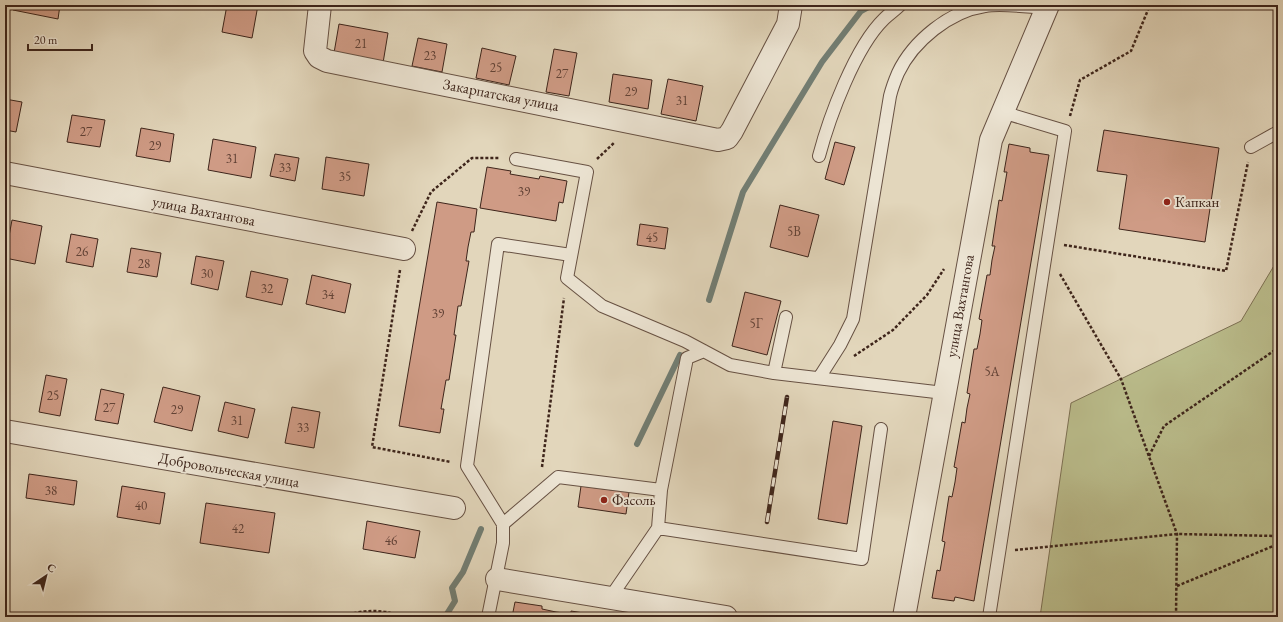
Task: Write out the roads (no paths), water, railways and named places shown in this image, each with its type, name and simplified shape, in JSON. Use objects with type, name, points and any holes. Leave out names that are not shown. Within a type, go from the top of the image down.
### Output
[{"type":"street","name":"Закарпатская улица","points":[[320,5],[315,51],[319,57],[327,61],[718,140],[727,138],[732,131],[788,24],[791,5]]},
{"type":"street","name":"улица Вахтангова","points":[[904,617],[991,140],[1045,6]]},
{"type":"street","name":"улица Вахтангова","points":[[5,173],[404,249]]},
{"type":"street","name":"Добровольческая улица","points":[[5,431],[454,508]]},
{"type":"street","points":[[497,579],[726,617]]},
{"type":"lane","points":[[819,156],[827,124],[865,44],[883,19],[900,5]]},
{"type":"lane","points":[[819,378],[840,345],[853,319],[890,96],[899,72],[915,47],[935,29],[958,14],[986,6],[1045,6]]},
{"type":"lane","points":[[989,617],[1065,132],[1002,112]]},
{"type":"lane","points":[[1251,147],[1278,132]]},
{"type":"lane","points":[[516,159],[587,172],[567,278],[602,306],[685,341],[730,365],[774,373],[944,393]]},
{"type":"lane","points":[[488,617],[497,579],[503,543],[503,524],[467,466],[498,244],[571,255]]},
{"type":"lane","points":[[774,373],[786,317]]},
{"type":"lane","points":[[610,598],[658,528],[661,490],[687,358],[704,351]]},
{"type":"lane","points":[[658,528],[862,559],[881,429]]},
{"type":"lane","points":[[503,524],[558,477],[661,490]]},
{"type":"waterway","points":[[709,300],[743,192],[822,62],[861,11],[872,5]]},
{"type":"waterway","points":[[637,444],[680,355]]},
{"type":"waterway","points":[[445,617],[455,601],[452,588],[463,572],[481,529]]},
{"type":"railway","points":[[767,522],[787,397]]},
{"type":"place","name":"Капкан","points":[[1167,202]]},
{"type":"place","name":"Фасоль","points":[[604,500]]}]
